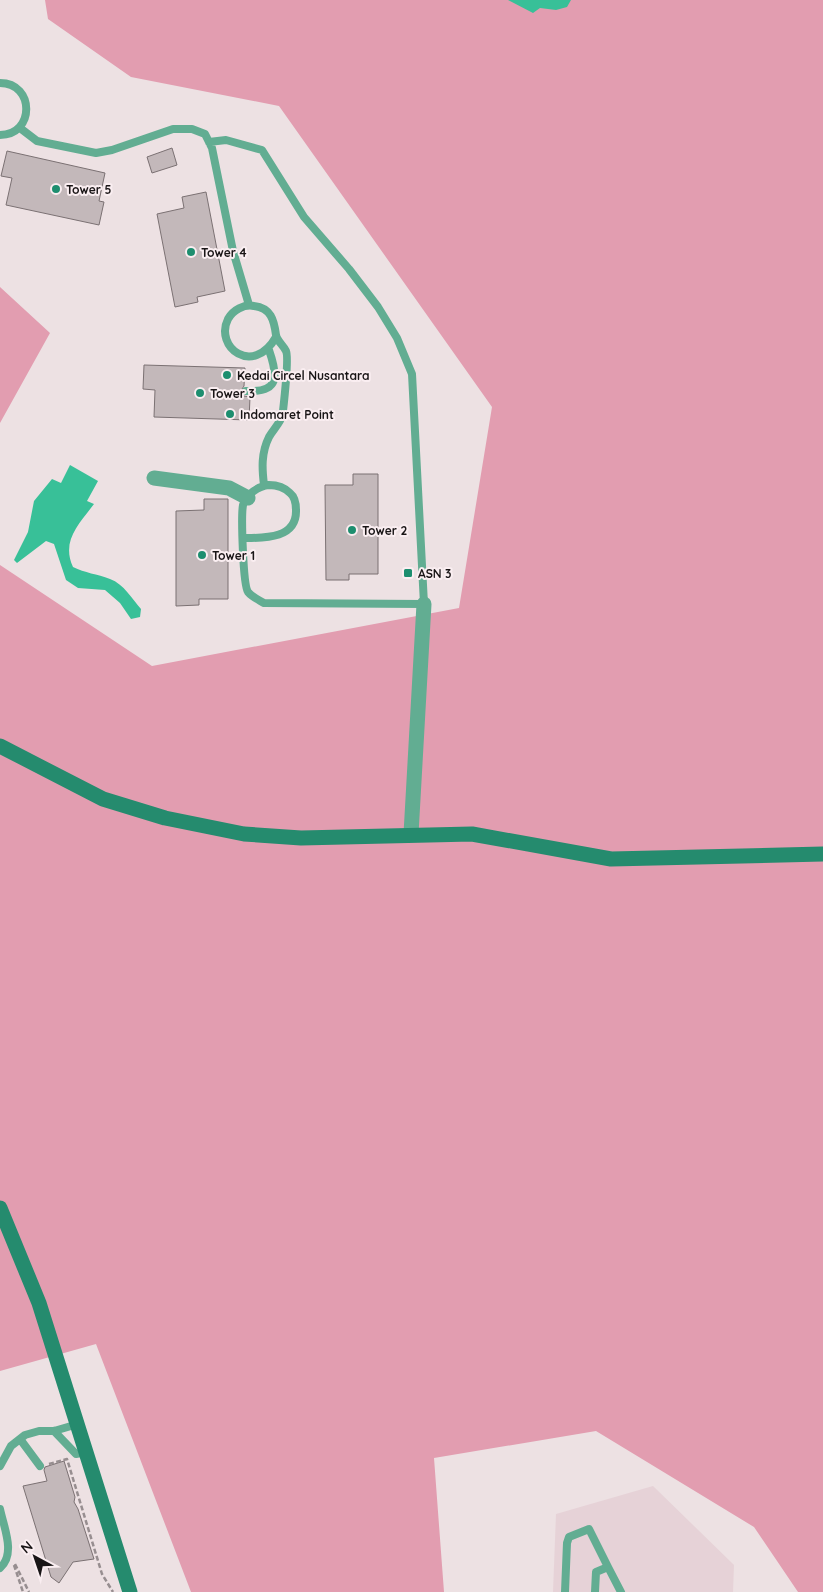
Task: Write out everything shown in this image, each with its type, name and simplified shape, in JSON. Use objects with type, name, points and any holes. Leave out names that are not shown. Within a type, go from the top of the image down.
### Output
[{"type":"street","points":[[154,478],[229,488],[248,498]]},
{"type":"street","points":[[411,834],[424,604]]},
{"type":"street","points":[[0,746],[103,799],[165,818],[244,834],[301,838],[472,834],[612,859],[823,854]]},
{"type":"street","points":[[0,1208],[39,1303],[130,1592]]},
{"type":"lane","points":[[0,83],[7,83],[20,90],[27,102],[27,116],[20,128],[8,135],[0,135]]},
{"type":"lane","points":[[20,128],[37,140],[96,154],[173,129],[192,129],[204,134],[212,148],[233,251],[249,305]]},
{"type":"lane","points":[[209,142],[226,140],[262,150],[304,217],[349,269],[397,338],[412,374],[424,604],[264,603],[247,591],[244,578],[243,503],[252,492],[264,486],[279,485],[291,493],[296,502],[297,518],[282,535],[268,538],[244,538]]},
{"type":"lane","points":[[249,305],[261,307],[271,314],[276,325],[276,337],[269,350],[258,356],[246,356],[235,352],[227,342],[225,330],[228,318],[237,309],[249,305]]},
{"type":"lane","points":[[264,486],[261,466],[264,450],[283,413],[287,352],[276,337]]},
{"type":"lane","points":[[246,391],[262,392],[269,389],[274,378],[274,365],[269,350]]},
{"type":"lane","points":[[0,1466],[11,1446],[25,1435],[39,1430],[54,1431],[78,1424]]},
{"type":"lane","points":[[54,1431],[71,1451],[76,1454],[86,1452]]},
{"type":"lane","points":[[20,1439],[40,1466]]},
{"type":"lane","points":[[0,1509],[10,1552],[0,1568]]},
{"type":"lane","points":[[565,1592],[567,1543],[569,1537],[590,1529],[621,1592]]},
{"type":"lane","points":[[595,1592],[596,1572],[608,1567]]},
{"type":"path","points":[[40,1466],[67,1459],[102,1574],[113,1592]]},
{"type":"path","points":[[10,1552],[23,1592]]},
{"type":"path","points":[[10,1552],[29,1592]]},
{"type":"shaded area","points":[[45,0],[823,0],[823,1592],[798,1592],[754,1527],[596,1431],[434,1458],[444,1592],[191,1592],[96,1344],[0,1371],[0,565],[152,666],[459,608],[492,407],[279,106],[131,77],[48,19]]},
{"type":"shaded area","points":[[508,0],[571,0],[567,7],[556,10],[540,8],[533,13]]},
{"type":"shaded area","points":[[0,287],[50,333],[0,423]]},
{"type":"shaded area","points":[[70,465],[98,481],[87,501],[94,504],[73,533],[70,541],[70,558],[73,567],[115,581],[141,609],[140,617],[131,619],[120,603],[105,590],[78,588],[66,580],[54,544],[46,541],[17,563],[14,560],[28,532],[34,501],[52,479],[61,483]]},
{"type":"shaded area","points":[[653,1486],[734,1565],[733,1592],[553,1592],[556,1514]]},
{"type":"building","points":[[172,148],[177,165],[152,173],[147,157]]},
{"type":"building","name":"Tower 5","points":[[7,151],[105,173],[99,201],[104,202],[99,225],[6,205],[12,178],[1,176]]},
{"type":"building","name":"Tower 4","points":[[206,192],[225,291],[197,297],[198,302],[175,307],[157,214],[184,208],[182,197]]},
{"type":"building","name":"Tower 3","points":[[144,365],[245,368],[244,386],[240,392],[244,396],[250,397],[249,420],[154,417],[155,390],[143,389]]},
{"type":"building","name":"Tower 2","points":[[353,474],[378,474],[378,574],[349,574],[349,580],[326,580],[325,485],[353,485]]},
{"type":"building","name":"Tower 1","points":[[204,499],[228,499],[228,599],[199,599],[199,605],[176,606],[176,511],[204,510]]},
{"type":"building","points":[[64,1461],[75,1497],[74,1502],[94,1559],[73,1562],[59,1583],[51,1577],[23,1486],[47,1481],[45,1467]]},
{"type":"place","name":"Tower 5","points":[[56,189]]},
{"type":"place","name":"Tower 4","points":[[191,252]]},
{"type":"place","name":"Kedai Circel Nusantara","points":[[227,375]]},
{"type":"place","name":"Tower 3","points":[[200,393]]},
{"type":"place","name":"Indomaret Point","points":[[230,414]]},
{"type":"place","name":"Tower 2","points":[[352,530]]},
{"type":"place","name":"Tower 1","points":[[202,555]]},
{"type":"place","name":"ASN 3","points":[[408,573]]}]
